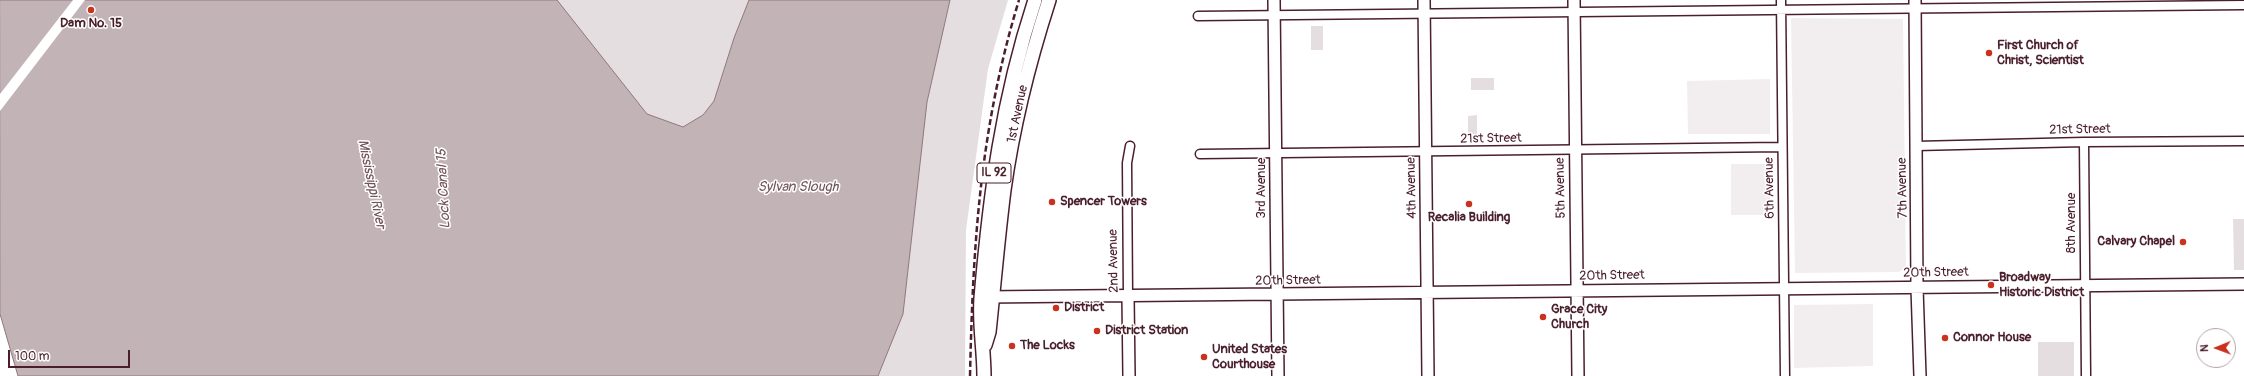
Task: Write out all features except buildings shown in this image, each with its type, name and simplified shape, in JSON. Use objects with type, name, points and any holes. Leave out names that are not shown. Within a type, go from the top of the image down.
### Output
[{"type":"main road","name":"1st Avenue","points":[[987,297],[988,212],[998,145],[1017,58],[1035,0]]},
{"type":"main road","name":"1st Avenue","points":[[984,376],[984,349],[980,328],[987,297],[1012,144],[1027,71],[1049,0]]},
{"type":"street","name":"3rd Avenue","points":[[1274,0],[1278,376]]},
{"type":"street","name":"4th Avenue","points":[[1424,0],[1428,376]]},
{"type":"street","name":"5th Avenue","points":[[1574,0],[1574,149],[1578,376]]},
{"type":"street","name":"6th Avenue","points":[[1781,0],[1781,147],[1785,376]]},
{"type":"street","points":[[1198,16],[1574,13],[1782,9],[1915,4],[2244,5]]},
{"type":"street","name":"7th Avenue","points":[[1915,4],[1917,288],[1920,376]]},
{"type":"street","name":"21st Street","points":[[1916,146],[2084,142],[2244,141]]},
{"type":"street","name":"8th Avenue","points":[[2084,142],[2086,376]]},
{"type":"street","name":"2nd Avenue","points":[[1129,376],[1127,163],[1130,146]]},
{"type":"street","name":"21st Street","points":[[1200,154],[1781,147]]},
{"type":"street","name":"20th Street","points":[[987,297],[2244,284]]},
{"type":"shaded area","points":[[523,0],[770,0],[743,62],[677,165]]},
{"type":"shaded area","points":[[950,0],[1008,0],[988,69],[966,230],[965,376],[878,376],[888,348],[927,102]]},
{"type":"shaded area","points":[[1791,18],[1903,19],[1906,268],[1899,272],[1795,273]]},
{"type":"shaded area","points":[[1311,26],[1323,26],[1323,50],[1311,50]]},
{"type":"shaded area","points":[[1471,78],[1494,78],[1494,90],[1471,90]]},
{"type":"shaded area","points":[[1770,79],[1770,134],[1688,134],[1687,81]]},
{"type":"shaded area","points":[[1477,115],[1477,136],[1468,136],[1468,116]]},
{"type":"shaded area","points":[[1731,164],[1770,164],[1770,215],[1731,215]]},
{"type":"shaded area","points":[[2233,219],[2244,219],[2244,270],[2234,270]]},
{"type":"shaded area","points":[[1873,304],[1873,366],[1794,368],[1794,305]]},
{"type":"shaded area","points":[[2038,342],[2074,342],[2074,376],[2038,376]]},
{"type":"water","points":[[0,0],[557,0],[647,114],[683,127],[703,115],[714,101],[734,38],[749,0],[950,0],[927,102],[903,314],[878,376],[18,376],[0,314]]},
{"type":"pier","points":[[73,0],[85,0],[0,111],[0,94]]},
{"type":"railway","points":[[970,376],[973,279],[981,186],[995,94],[1019,0]]},
{"type":"place","name":"Dam No. 15","points":[[91,10]]},
{"type":"place","name":"First Church of Christ, Scientist","points":[[1989,53]]},
{"type":"place","name":"Spencer Towers","points":[[1052,202]]},
{"type":"place","name":"Recalia Building","points":[[1469,204]]},
{"type":"place","name":"Calvary Chapel","points":[[2183,242]]},
{"type":"place","name":"Broadway Historic District","points":[[1991,285]]},
{"type":"place","name":"District","points":[[1056,308]]},
{"type":"place","name":"Grace City Church","points":[[1543,317]]},
{"type":"place","name":"District Station","points":[[1097,331]]},
{"type":"place","name":"Connor House","points":[[1945,338]]},
{"type":"place","name":"The Locks","points":[[1012,346]]},
{"type":"place","name":"United States Courthouse","points":[[1204,357]]},
{"type":"water label","name":"Mississippi River","points":[[371,184]]},
{"type":"water label","name":"Sylvan Slough","points":[[798,187]]},
{"type":"water label","name":"Lock Canal 15","points":[[444,189]]}]
